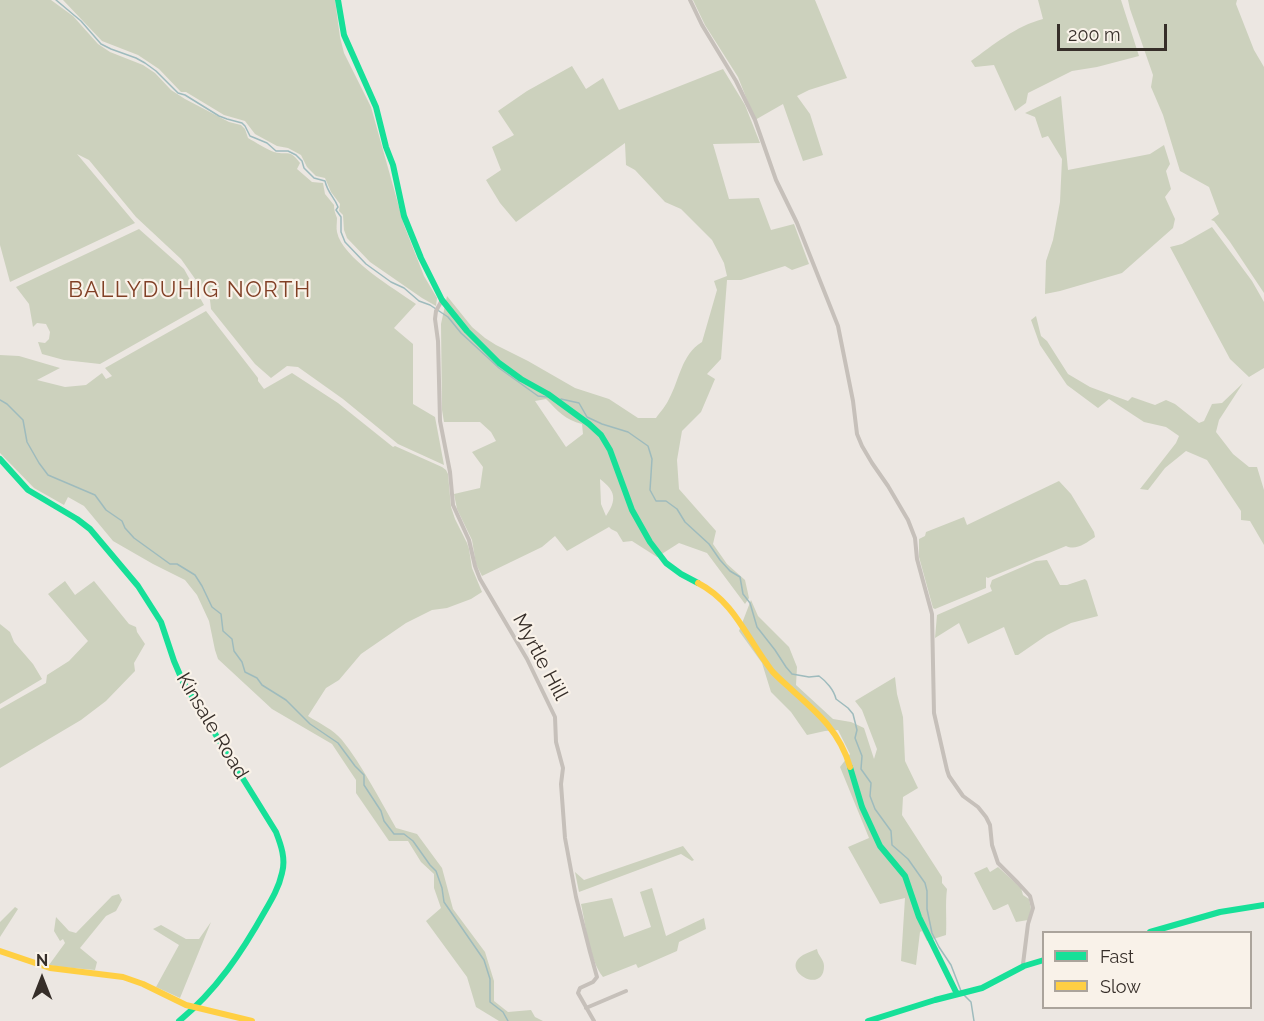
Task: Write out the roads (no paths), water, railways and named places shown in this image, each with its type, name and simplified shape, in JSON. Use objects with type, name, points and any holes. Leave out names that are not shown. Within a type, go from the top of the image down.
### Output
[{"type":"street","points":[[338,0],[344,35],[371,94],[393,165],[404,216],[420,258],[442,300],[467,331],[512,373],[530,383],[596,430],[606,442],[632,510],[650,542],[666,563],[721,598],[773,672],[821,716],[836,734],[846,753],[862,807],[876,837],[910,885],[919,917],[961,993]]},
{"type":"street","points":[[690,0],[702,25],[736,81],[755,120],[776,180],[797,223],[838,326],[857,434],[872,464],[908,520],[915,538],[917,559],[932,614],[934,713],[947,770],[963,796],[978,807],[986,817],[998,863],[1029,896],[1033,908],[1026,936],[1024,966]]},
{"type":"street","name":"Myrtle Hill","points":[[442,300],[437,309],[435,325],[438,341],[439,413],[453,505],[469,540],[480,579],[527,659],[555,717],[556,742],[563,768],[561,784],[565,838],[576,897],[597,974],[594,982],[578,990],[586,1008]]},
{"type":"street","name":"Kinsale Road","points":[[0,459],[31,492],[90,529],[145,596],[161,622],[183,682],[276,832],[282,849],[283,871],[268,906],[233,964],[216,986],[179,1021]]},
{"type":"street","points":[[1156,931],[1208,915],[1264,905]]},
{"type":"street","points":[[0,951],[50,968],[123,977],[143,984],[177,1002],[252,1021]]},
{"type":"street","points":[[868,1021],[982,988],[1024,966],[1042,961]]},
{"type":"street","points":[[594,1021],[586,1008],[626,991]]},
{"type":"waterway","points":[[56,0],[81,21],[101,44],[145,63],[178,93],[219,116],[242,123],[250,136],[267,143],[276,151],[288,151],[296,155],[314,178],[325,181],[338,207],[336,210],[341,217],[341,232],[345,242],[366,264],[391,282],[404,288],[419,301],[430,305],[448,317],[461,333],[499,368],[538,396],[547,397]]},
{"type":"waterway","points":[[561,399],[579,403],[587,417],[628,432],[648,446],[652,459],[650,490],[656,501],[666,501],[677,509],[685,522],[709,544],[730,571],[740,577],[743,594],[750,603],[757,627],[792,674],[819,676],[829,686],[836,699],[853,714],[857,730],[855,738],[862,756],[861,769],[871,783],[870,796],[875,809],[891,831],[892,845],[908,859],[925,883],[932,933],[951,965],[961,991]]},
{"type":"waterway","points":[[0,400],[23,420],[27,442],[48,475],[95,495],[106,510],[122,521],[134,538],[170,564],[177,564],[195,575],[212,607],[221,614],[223,631],[232,639],[234,651],[242,662],[245,672],[257,678],[262,685],[286,700],[310,724],[338,743],[364,775],[364,785],[381,811],[384,821],[394,834],[404,834],[413,841],[436,871],[444,902],[484,960],[490,979],[490,1002],[503,1012],[508,1021]]},
{"type":"waterway","points":[[964,995],[971,1002],[974,1021]]},
{"type":"district","name":"BALLYDUHIG NORTH","points":[[190,290]]}]
